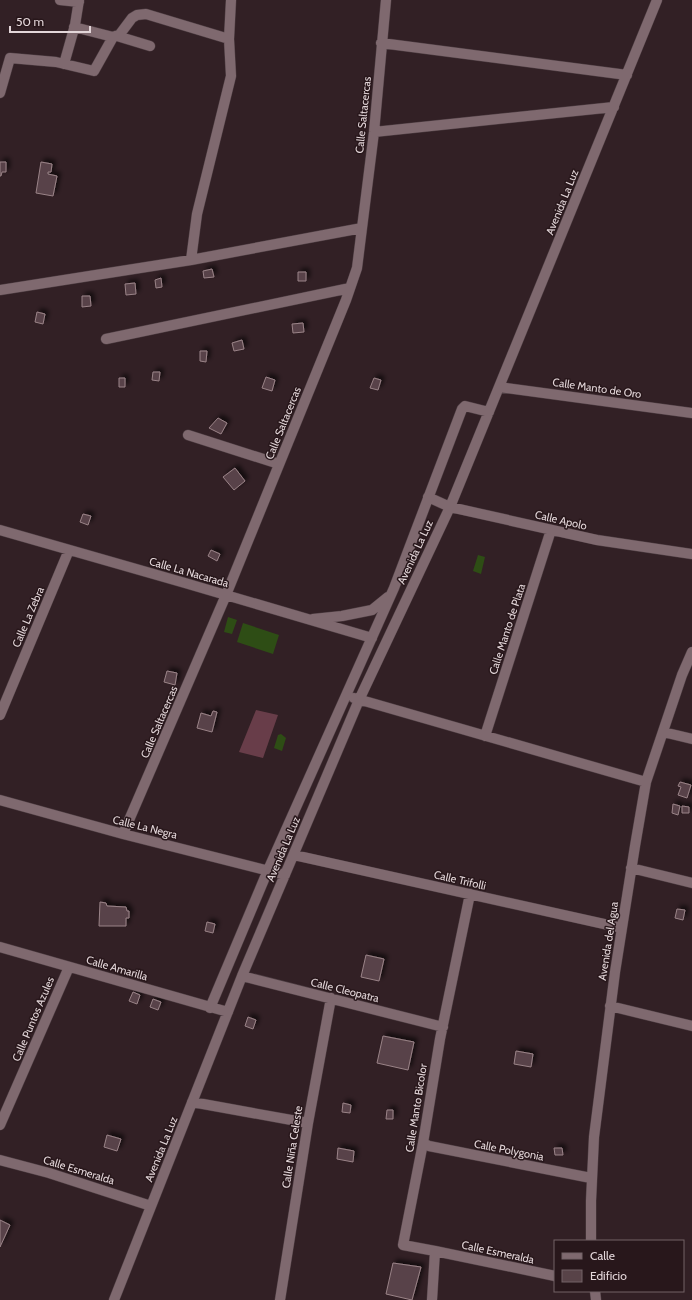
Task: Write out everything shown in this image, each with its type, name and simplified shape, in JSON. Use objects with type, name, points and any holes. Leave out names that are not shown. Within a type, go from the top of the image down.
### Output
[{"type":"street","points":[[60,0],[79,1],[64,64]]},
{"type":"street","points":[[191,260],[197,214],[231,76],[231,0]]},
{"type":"street","name":"Calle Saltacercas","points":[[123,834],[226,595],[346,300],[357,268],[374,132],[386,0]]},
{"type":"street","name":"Avenida La Luz","points":[[114,1300],[242,976],[359,700],[450,507],[658,0]]},
{"type":"street","points":[[0,93],[10,58],[64,64],[94,71],[115,37],[120,34],[132,18],[137,14],[146,14],[230,39]]},
{"type":"street","points":[[74,27],[150,46]]},
{"type":"street","points":[[381,43],[627,75]]},
{"type":"street","points":[[374,132],[614,107]]},
{"type":"street","points":[[0,290],[191,260],[362,228]]},
{"type":"street","points":[[106,339],[350,288]]},
{"type":"street","name":"Calle Manto de Oro","points":[[499,387],[692,413]]},
{"type":"street","name":"Avenida La Luz","points":[[210,1008],[268,870],[393,591],[462,409],[465,406],[489,412]]},
{"type":"street","points":[[188,435],[279,464]]},
{"type":"street","name":"Calle Apolo","points":[[428,497],[450,507],[597,540],[692,554]]},
{"type":"street","name":"Calle La Nacarada","points":[[0,530],[372,638]]},
{"type":"street","name":"Calle Manto de Plata","points":[[485,736],[551,530]]},
{"type":"street","name":"Calle La Zebra","points":[[0,715],[69,550]]},
{"type":"street","points":[[308,619],[342,616],[372,610],[393,591],[417,577]]},
{"type":"street","name":"Avenida del Agua","points":[[591,1240],[591,1178],[594,1137],[610,1006],[631,868],[646,782],[682,675],[692,652]]},
{"type":"street","points":[[346,696],[646,782]]},
{"type":"street","points":[[663,732],[692,739]]},
{"type":"street","name":"Calle La Negra","points":[[0,800],[123,834],[285,875]]},
{"type":"street","name":"Calle Trifolli","points":[[294,855],[622,928]]},
{"type":"street","points":[[631,868],[692,883]]},
{"type":"street","name":"Calle Manto Bicolor","points":[[435,1251],[403,1245],[423,1143],[442,1027],[470,894]]},
{"type":"street","name":"Calle Amarilla","points":[[0,947],[228,1012]]},
{"type":"street","name":"Calle Puntos Azules","points":[[0,1125],[69,967]]},
{"type":"street","name":"Calle Cleopatra","points":[[242,976],[442,1027]]},
{"type":"street","name":"Calle Niña Celeste","points":[[280,1300],[308,1123],[331,998]]},
{"type":"street","points":[[610,1006],[692,1026]]},
{"type":"street","points":[[192,1102],[308,1123]]},
{"type":"street","name":"Calle Polygonia","points":[[423,1143],[429,1146],[591,1178]]},
{"type":"street","name":"Calle Esmeralda","points":[[0,1160],[49,1173],[151,1206]]},
{"type":"street","points":[[432,1300],[435,1251]]},
{"type":"street","name":"Calle Esmeralda","points":[[435,1251],[554,1276]]},
{"type":"shaded area","points":[[478,555],[485,557],[481,574],[473,571]]},
{"type":"shaded area","points":[[228,617],[237,620],[232,634],[224,632]]},
{"type":"shaded area","points":[[243,623],[279,635],[273,654],[237,642]]},
{"type":"shaded area","points":[[256,710],[278,715],[263,758],[239,752]]},
{"type":"shaded area","points":[[281,734],[286,738],[282,751],[274,748],[278,735]]},
{"type":"building","points":[[0,162],[6,162],[6,172],[2,172],[1,176],[0,176]]},
{"type":"building","points":[[41,162],[52,164],[51,172],[48,172],[48,174],[57,176],[53,196],[36,193]]},
{"type":"building","points":[[212,269],[214,277],[204,278],[203,271]]},
{"type":"building","points":[[298,272],[306,272],[306,281],[298,281]]},
{"type":"building","points":[[161,278],[162,287],[156,288],[155,280]]},
{"type":"building","points":[[135,283],[136,294],[126,295],[125,284]]},
{"type":"building","points":[[82,296],[90,296],[91,306],[82,307]]},
{"type":"building","points":[[37,312],[45,314],[43,324],[35,322]]},
{"type":"building","points":[[303,323],[304,332],[293,333],[292,324]]},
{"type":"building","points":[[242,340],[244,349],[234,351],[232,343]]},
{"type":"building","points":[[200,351],[207,351],[206,362],[200,361]]},
{"type":"building","points":[[153,372],[160,372],[159,381],[152,380]]},
{"type":"building","points":[[266,377],[275,380],[272,391],[262,388]]},
{"type":"building","points":[[119,378],[125,378],[125,387],[119,387]]},
{"type":"building","points":[[374,378],[381,380],[378,390],[370,388]]},
{"type":"building","points":[[218,418],[227,423],[221,434],[209,428]]},
{"type":"building","points":[[235,468],[245,481],[234,490],[223,477]]},
{"type":"building","points":[[83,514],[91,516],[88,525],[80,522]]},
{"type":"building","points":[[211,550],[220,554],[217,561],[208,556]]},
{"type":"building","points":[[167,671],[177,673],[175,685],[164,682]]},
{"type":"building","points":[[213,711],[217,712],[212,732],[197,728],[201,713],[211,716]]},
{"type":"building","points":[[680,782],[691,785],[687,798],[678,795],[681,787],[678,786]]},
{"type":"building","points":[[673,804],[680,806],[678,815],[672,813]]},
{"type":"building","points":[[682,806],[689,807],[689,813],[682,813]]},
{"type":"building","points":[[100,902],[106,903],[107,906],[126,907],[127,911],[129,911],[129,918],[126,918],[126,926],[99,926]]},
{"type":"building","points":[[677,909],[685,910],[683,920],[675,918]]},
{"type":"building","points":[[207,922],[215,924],[213,933],[205,931]]},
{"type":"building","points":[[366,955],[384,959],[379,981],[361,977]]},
{"type":"building","points":[[133,992],[140,995],[137,1004],[129,1001]]},
{"type":"building","points":[[153,999],[161,1002],[158,1010],[150,1007]]},
{"type":"building","points":[[248,1017],[256,1020],[253,1029],[245,1026]]},
{"type":"building","points":[[383,1036],[414,1042],[408,1070],[377,1063]]},
{"type":"building","points":[[516,1051],[533,1054],[531,1067],[514,1064]]},
{"type":"building","points":[[343,1103],[351,1105],[350,1113],[342,1112]]},
{"type":"building","points":[[387,1110],[393,1110],[393,1119],[386,1119]]},
{"type":"building","points":[[107,1135],[121,1139],[117,1151],[104,1147]]},
{"type":"building","points":[[338,1148],[354,1151],[353,1162],[337,1159]]},
{"type":"building","points":[[554,1148],[562,1148],[563,1155],[555,1155]]},
{"type":"building","points":[[0,1220],[10,1225],[0,1247]]},
{"type":"building","points":[[393,1263],[421,1267],[412,1300],[386,1294]]}]
